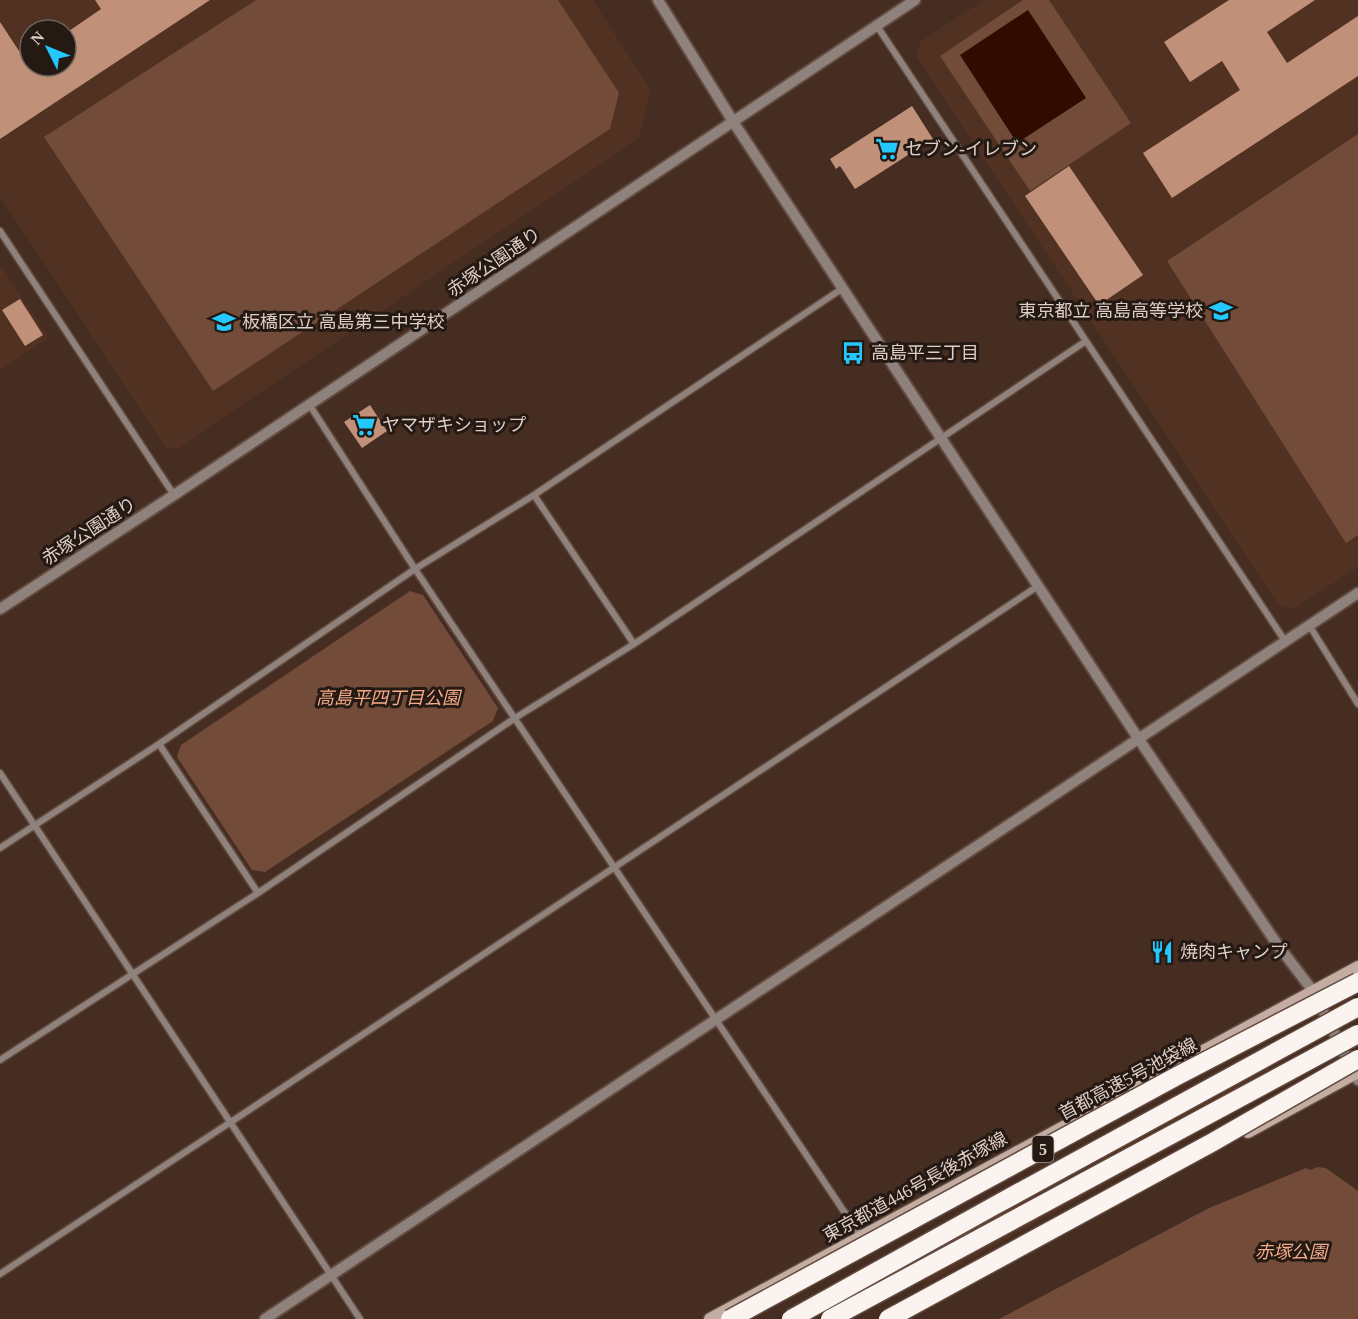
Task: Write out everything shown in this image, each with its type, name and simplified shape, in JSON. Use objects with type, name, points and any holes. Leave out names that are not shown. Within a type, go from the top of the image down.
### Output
[{"type":"highway","name":"首都高速5号池袋線","points":[[730,1319],[1178,1076],[1358,982]]},
{"type":"highway","points":[[791,1319],[1358,1007]]},
{"type":"highway","points":[[831,1319],[1358,1034]]},
{"type":"highway","points":[[888,1319],[1213,1142],[1357,1071]]},
{"type":"main road","name":"東京都道446号長後赤塚線","points":[[710,1319],[1358,967]]},
{"type":"main road","points":[[905,1319],[1357,1071]]},
{"type":"street","points":[[658,0],[734,123],[1138,738],[1277,944],[1313,991],[1357,1071]]},
{"type":"street","name":"赤塚公園通り","points":[[0,609],[734,123],[915,0]]},
{"type":"street","points":[[877,26],[1286,641]]},
{"type":"street","points":[[0,231],[174,495]]},
{"type":"street","points":[[0,848],[159,744],[416,569],[534,495],[843,288]]},
{"type":"street","points":[[0,1060],[258,893],[515,718],[634,644],[1086,341]]},
{"type":"street","points":[[309,404],[416,569],[861,1237]]},
{"type":"street","points":[[534,495],[634,644]]},
{"type":"street","points":[[0,1274],[1039,586]]},
{"type":"street","points":[[265,1319],[1358,593]]},
{"type":"street","points":[[1309,625],[1358,704]]},
{"type":"street","points":[[159,744],[258,893]]},
{"type":"street","points":[[0,773],[360,1319]]},
{"type":"shaded area","name":"板橋区立 高島第三中学校","points":[[0,0],[593,0],[651,90],[639,138],[177,449],[166,448],[0,197]]},
{"type":"shaded area","name":"東京都立 高島高等学校","points":[[984,0],[1358,0],[1358,567],[1294,609],[1279,606],[916,56],[921,41]]},
{"type":"shaded area","points":[[1028,10],[1086,98],[1017,143],[960,55]]},
{"type":"shaded area","points":[[0,264],[49,338],[0,370]]},
{"type":"shaded area","points":[[1259,1051],[1279,1088],[926,1284],[906,1247]]},
{"type":"green space","name":"板橋区立 高島第三中学校","points":[[256,0],[558,0],[619,93],[610,129],[213,391],[44,137]]},
{"type":"green space","points":[[1023,0],[1049,0],[1131,123],[1030,191],[940,56]]},
{"type":"green space","points":[[1358,134],[1358,535],[1346,543],[1167,261]]},
{"type":"green space","name":"高島平四丁目公園","points":[[410,591],[423,595],[498,708],[493,721],[265,872],[252,870],[177,757],[181,745]]},
{"type":"green space","name":"赤塚公園","points":[[1317,1167],[1326,1168],[1358,1191],[1358,1319],[999,1319],[1209,1208],[1306,1168],[1311,1170]]},
{"type":"building","points":[[95,0],[210,0],[0,139],[0,22],[18,49],[18,78],[78,78],[78,25],[101,9]]},
{"type":"building","points":[[1229,0],[1315,0],[1267,32],[1287,63],[1358,16],[1358,76],[1172,198],[1143,153],[1240,90],[1222,61],[1190,82],[1164,42]]},
{"type":"building","points":[[912,106],[933,139],[855,189],[840,166],[836,169],[830,159]]},
{"type":"building","points":[[1069,166],[1143,275],[1099,305],[1025,196]]},
{"type":"building","points":[[20,299],[43,335],[25,346],[2,310]]},
{"type":"building","points":[[370,405],[387,431],[362,448],[344,422]]},
{"type":"place","name":"セブン-イレブン","points":[[887,149]]},
{"type":"place","name":"東京都立 高島高等学校","points":[[1221,311]]},
{"type":"place","name":"板橋区立 高島第三中学校","points":[[224,322]]},
{"type":"place","name":"高島平三丁目","points":[[853,353]]},
{"type":"place","name":"ヤマザキショップ","points":[[364,425]]},
{"type":"place","name":"焼肉キャンプ","points":[[1162,952]]}]
